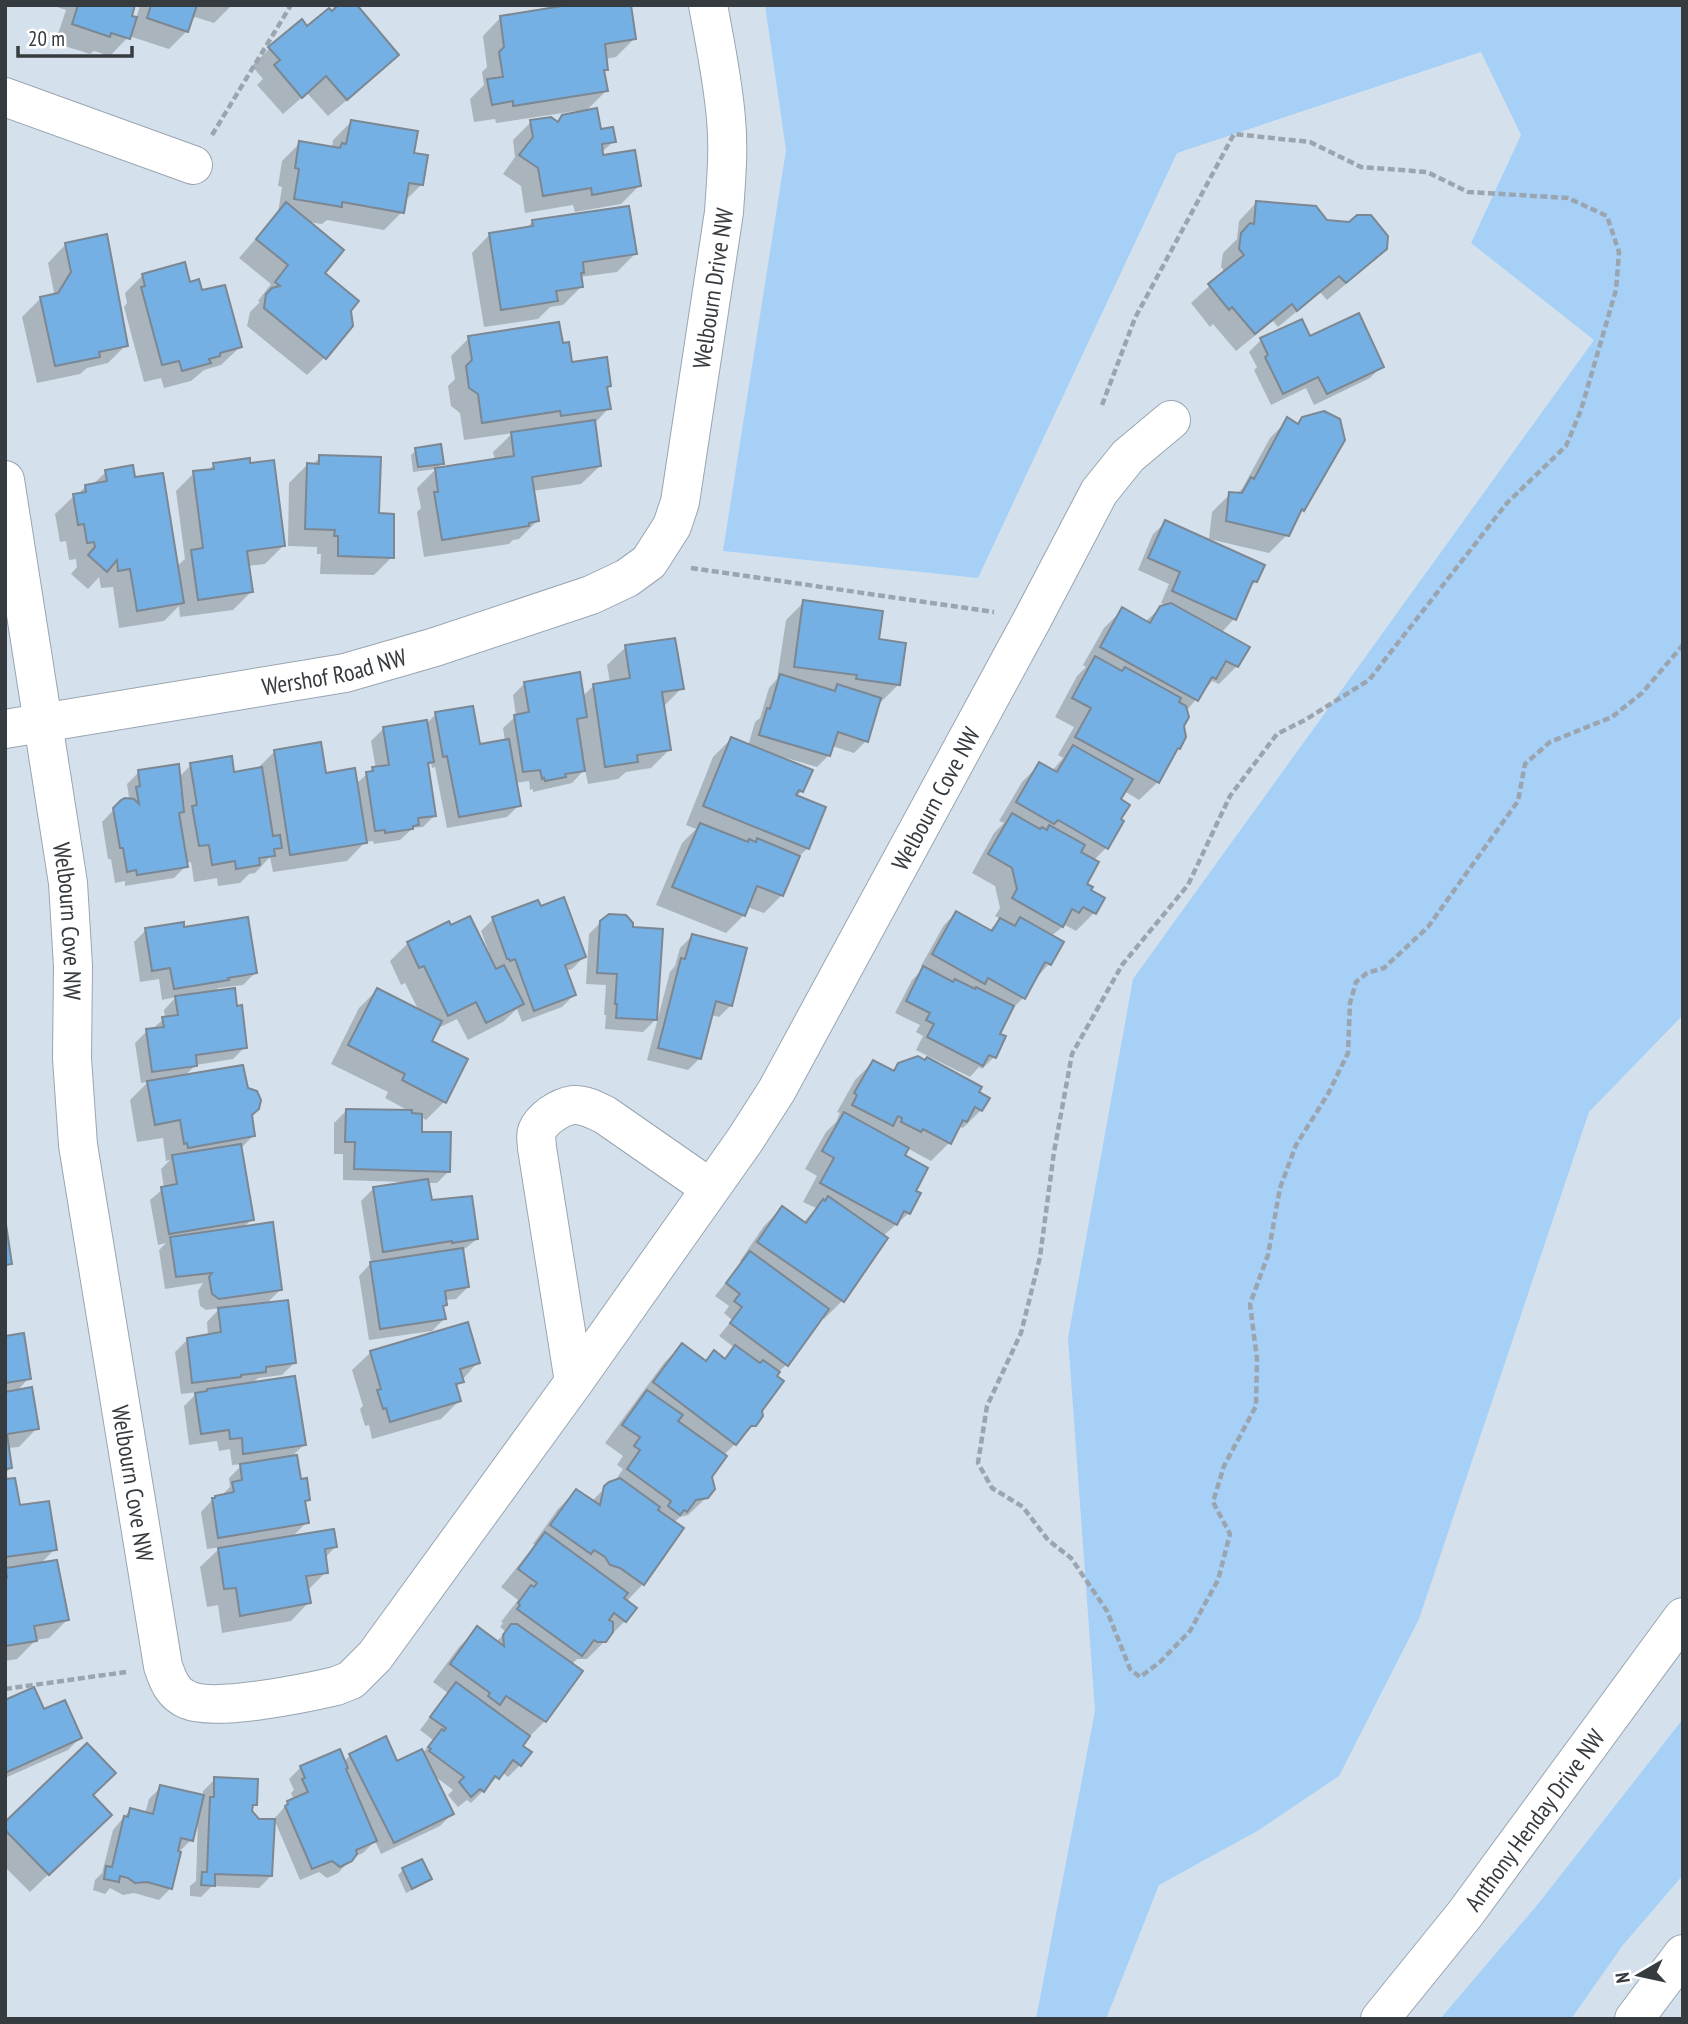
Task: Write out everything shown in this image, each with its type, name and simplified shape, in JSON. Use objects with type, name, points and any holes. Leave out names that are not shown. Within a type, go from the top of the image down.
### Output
[{"type":"main road","name":"Welbourn Drive NW","points":[[649,562],[672,526],[680,502],[724,212],[726,119],[708,5]]},
{"type":"main road","points":[[5,97],[193,165]]},
{"type":"main road","name":"Welbourn Cove NW","points":[[5,480],[63,849],[71,918],[72,1058],[78,1146],[163,1666],[168,1681],[177,1693],[204,1704],[225,1704],[320,1690],[351,1681],[375,1656],[574,1382],[777,1090],[1099,492],[1128,456],[1171,420]]},
{"type":"main road","name":"Wershof Road NW","points":[[5,729],[345,673],[435,647],[591,595],[627,578],[649,562]]},
{"type":"main road","points":[[574,1382],[536,1133],[546,1119],[557,1111],[573,1105],[588,1107],[605,1115],[710,1188]]},
{"type":"main road","name":"Anthony Henday Drive NW","points":[[1380,2019],[1465,1914],[1683,1617]]},
{"type":"main road","points":[[1634,2019],[1683,1954]]},
{"type":"path","points":[[193,165],[291,5]]},
{"type":"path","points":[[1102,405],[1135,318],[1234,134],[1310,142],[1361,167],[1427,172],[1468,192],[1568,198],[1607,216],[1619,252],[1616,290],[1581,410],[1566,446],[1507,503],[1369,681],[1277,734],[1230,796],[1188,885],[1122,965],[1072,1054],[1054,1152],[1040,1257],[1021,1333],[987,1406],[978,1463],[992,1488],[1023,1507],[1048,1540],[1071,1558],[1107,1611],[1130,1669],[1140,1677],[1160,1662],[1190,1631],[1218,1580],[1230,1534],[1213,1502],[1224,1466],[1256,1406],[1257,1359],[1250,1304],[1268,1255],[1280,1188],[1296,1145],[1328,1094],[1348,1053],[1350,1003],[1356,982],[1367,973],[1384,968],[1428,927],[1518,800],[1525,764],[1550,742],[1612,718],[1643,693],[1683,645]]},
{"type":"path","points":[[649,562],[1033,618]]},
{"type":"path","points":[[5,1689],[163,1666]]},
{"type":"shaded area","points":[[765,5],[1683,5],[1683,1015],[1589,1112],[1419,1619],[1339,1776],[1259,1830],[1159,1885],[1106,2019],[1036,2019],[1095,1711],[1068,1338],[1133,979],[1594,340],[1471,243],[1521,135],[1481,52],[1177,153],[978,578],[723,551],[786,150]]},
{"type":"shaded area","points":[[1683,1719],[1683,1875],[1623,1945],[1571,2019],[1440,2019],[1538,1904]]},
{"type":"building","points":[[78,5],[135,5],[132,16],[137,17],[130,39],[111,33],[110,37],[72,24]]},
{"type":"building","points":[[151,5],[197,5],[188,32],[147,18]]},
{"type":"building","points":[[338,5],[357,5],[399,55],[347,100],[326,76],[302,98],[274,65],[280,60],[268,47],[302,19],[307,26],[329,8],[332,11]]},
{"type":"building","points":[[568,5],[631,5],[636,39],[605,44],[608,70],[604,70],[608,91],[513,106],[513,101],[492,105],[487,79],[503,77],[499,52],[504,47],[500,16]]},
{"type":"building","points":[[597,108],[601,129],[613,127],[616,142],[602,144],[603,155],[635,150],[641,186],[592,195],[591,188],[543,196],[538,168],[519,155],[533,137],[530,120],[551,117],[558,122],[562,115]]},
{"type":"building","points":[[351,120],[418,131],[414,153],[428,155],[423,185],[409,183],[404,213],[342,202],[342,207],[294,199],[299,169],[295,168],[299,141],[340,148],[342,143],[346,144]]},
{"type":"building","points":[[1256,201],[1316,206],[1327,220],[1349,222],[1357,215],[1371,215],[1388,236],[1387,249],[1346,283],[1339,276],[1297,311],[1292,304],[1255,334],[1232,307],[1229,310],[1208,284],[1244,255],[1239,249],[1241,233],[1250,223],[1254,224]]},
{"type":"building","points":[[286,202],[344,250],[325,273],[359,301],[351,311],[353,326],[326,359],[264,308],[266,294],[272,288],[280,286],[275,282],[288,265],[256,239]]},
{"type":"building","points":[[629,206],[637,254],[583,262],[583,287],[556,291],[558,301],[501,310],[489,233],[533,226],[532,220]]},
{"type":"building","points":[[107,234],[128,346],[99,352],[100,357],[55,366],[40,297],[58,293],[71,272],[65,243]]},
{"type":"building","points":[[185,262],[190,282],[199,279],[202,290],[225,285],[242,347],[220,353],[220,356],[209,359],[211,363],[182,371],[179,361],[162,365],[141,287],[145,286],[142,274]]},
{"type":"building","points":[[1359,313],[1384,367],[1327,394],[1318,377],[1283,394],[1265,357],[1268,355],[1260,338],[1302,319],[1310,336]]},
{"type":"building","points":[[559,322],[563,343],[569,342],[572,362],[607,357],[611,386],[607,387],[611,409],[561,416],[560,411],[482,423],[478,394],[469,388],[466,366],[472,360],[468,336]]},
{"type":"building","points":[[1324,411],[1340,419],[1345,440],[1304,511],[1302,509],[1289,536],[1226,521],[1229,492],[1242,493],[1251,477],[1254,479],[1287,417],[1298,424],[1302,417]]},
{"type":"building","points":[[595,420],[601,466],[532,477],[539,521],[529,523],[529,526],[442,540],[434,492],[438,492],[435,468],[514,456],[511,432]]},
{"type":"building","points":[[441,444],[444,464],[418,467],[415,448]]},
{"type":"building","points":[[319,455],[381,457],[379,513],[394,514],[394,558],[338,556],[338,536],[334,536],[335,530],[305,529],[307,463],[319,464]]},
{"type":"building","points":[[250,458],[250,463],[274,460],[285,546],[247,551],[253,592],[198,600],[191,550],[203,548],[193,471],[214,469],[213,463]]},
{"type":"building","points":[[133,465],[135,477],[163,473],[184,603],[137,611],[130,569],[118,571],[117,560],[107,572],[88,555],[95,547],[94,542],[87,543],[84,524],[78,525],[73,494],[86,492],[85,485],[107,481],[105,470]]},
{"type":"building","points":[[1165,520],[1265,565],[1257,582],[1253,581],[1236,620],[1172,591],[1180,572],[1148,558]]},
{"type":"building","points":[[803,600],[883,611],[879,639],[906,643],[900,685],[856,679],[857,675],[794,667]]},
{"type":"building","points":[[1171,603],[1250,647],[1238,667],[1226,661],[1216,679],[1212,677],[1198,701],[1100,647],[1122,607],[1150,623],[1160,606]]},
{"type":"building","points":[[675,638],[684,689],[662,692],[671,750],[637,755],[638,762],[605,767],[593,684],[630,678],[625,645]]},
{"type":"building","points":[[1095,656],[1122,671],[1125,667],[1181,698],[1179,702],[1186,706],[1189,717],[1184,726],[1186,737],[1159,783],[1075,737],[1091,708],[1072,698]]},
{"type":"building","points":[[580,672],[587,717],[577,719],[585,771],[545,781],[540,770],[523,772],[514,715],[529,712],[524,682]]},
{"type":"building","points":[[780,674],[835,691],[837,684],[881,698],[868,742],[838,732],[830,756],[759,735]]},
{"type":"building","points":[[473,706],[480,744],[509,739],[521,806],[459,817],[447,756],[443,757],[435,712]]},
{"type":"building","points":[[427,720],[434,762],[428,763],[436,816],[418,818],[419,825],[413,826],[413,829],[385,833],[385,830],[375,831],[366,772],[373,771],[372,767],[389,765],[383,727]]},
{"type":"building","points":[[731,737],[813,770],[803,792],[799,790],[796,795],[826,807],[809,849],[703,806]]},
{"type":"building","points":[[321,742],[326,773],[355,768],[367,843],[290,855],[274,750]]},
{"type":"building","points":[[1073,745],[1133,779],[1121,799],[1130,805],[1108,849],[1058,820],[1054,824],[1016,802],[1039,762],[1057,772]]},
{"type":"building","points":[[232,756],[234,772],[262,767],[273,836],[280,835],[282,848],[274,849],[275,856],[259,858],[260,865],[236,869],[235,861],[212,865],[209,845],[199,846],[192,806],[197,805],[190,763]]},
{"type":"building","points":[[179,764],[184,812],[179,813],[188,867],[137,875],[136,870],[127,872],[113,808],[125,798],[134,799],[139,804],[136,787],[140,786],[138,770]]},
{"type":"building","points":[[1012,813],[1040,829],[1042,827],[1047,830],[1049,825],[1085,845],[1081,852],[1099,862],[1087,884],[1093,887],[1091,890],[1105,898],[1096,914],[1083,907],[1079,913],[1072,909],[1063,927],[1012,898],[1017,889],[1012,868],[988,854]]},
{"type":"building","points":[[700,823],[748,842],[749,839],[756,842],[757,838],[800,856],[783,896],[757,886],[745,916],[672,887]]},
{"type":"building","points":[[564,897],[586,957],[565,965],[576,995],[534,1011],[515,959],[507,959],[492,917],[538,900],[541,906]]},
{"type":"building","points":[[956,911],[992,931],[1000,918],[1015,926],[1020,917],[1064,942],[1051,965],[1045,962],[1025,999],[988,978],[985,984],[932,954]]},
{"type":"building","points":[[609,914],[626,915],[633,927],[663,929],[657,1020],[616,1018],[617,974],[597,973],[600,921]]},
{"type":"building","points":[[470,916],[496,969],[504,965],[524,1004],[486,1023],[476,1002],[448,1016],[424,966],[419,968],[407,942],[449,921],[451,925]]},
{"type":"building","points":[[248,917],[257,973],[174,989],[170,968],[152,971],[145,928],[184,922],[184,927]]},
{"type":"building","points":[[692,934],[747,948],[732,1006],[716,1001],[701,1059],[658,1048],[681,958],[685,959]]},
{"type":"building","points":[[923,966],[953,982],[955,979],[975,989],[976,987],[1014,1006],[1000,1034],[1006,1036],[996,1058],[989,1055],[983,1066],[927,1037],[934,1024],[926,1020],[930,1013],[906,1001]]},
{"type":"building","points":[[235,988],[237,1006],[242,1005],[247,1048],[196,1055],[197,1066],[152,1072],[146,1029],[164,1027],[162,1017],[178,1015],[175,996]]},
{"type":"building","points":[[377,988],[442,1021],[432,1041],[468,1059],[446,1103],[402,1080],[405,1074],[348,1045]]},
{"type":"building","points":[[918,1056],[925,1060],[927,1057],[982,1087],[979,1092],[990,1098],[982,1111],[975,1107],[967,1122],[963,1120],[951,1144],[923,1129],[921,1132],[901,1122],[902,1118],[898,1116],[893,1126],[852,1105],[857,1095],[854,1093],[873,1060],[894,1071],[898,1063]]},
{"type":"building","points":[[243,1065],[248,1088],[257,1091],[261,1100],[259,1109],[252,1115],[255,1136],[188,1148],[187,1143],[184,1144],[180,1120],[155,1125],[147,1081]]},
{"type":"building","points":[[346,1109],[412,1110],[412,1113],[422,1114],[422,1132],[451,1132],[450,1172],[354,1169],[355,1142],[345,1142]]},
{"type":"building","points":[[844,1112],[909,1148],[905,1155],[928,1168],[916,1191],[921,1193],[910,1214],[904,1211],[897,1225],[820,1183],[834,1158],[822,1151]]},
{"type":"building","points":[[241,1144],[254,1220],[169,1234],[161,1187],[177,1184],[172,1155]]},
{"type":"building","points":[[428,1179],[432,1200],[472,1196],[478,1239],[383,1252],[373,1187]]},
{"type":"building","points":[[828,1196],[888,1238],[844,1302],[757,1242],[782,1206],[806,1223]]},
{"type":"building","points":[[5,1218],[12,1264],[5,1265]]},
{"type":"building","points":[[273,1222],[282,1290],[219,1299],[212,1294],[209,1277],[212,1273],[176,1277],[170,1237]]},
{"type":"building","points":[[463,1248],[469,1287],[445,1291],[447,1305],[443,1306],[446,1319],[380,1329],[370,1262]]},
{"type":"building","points":[[750,1251],[829,1309],[788,1366],[730,1323],[742,1307],[734,1301],[740,1294],[726,1283]]},
{"type":"building","points":[[288,1300],[296,1363],[266,1367],[266,1372],[241,1377],[192,1383],[187,1338],[221,1332],[218,1308]]},
{"type":"building","points":[[468,1322],[480,1363],[460,1369],[464,1382],[456,1384],[461,1401],[390,1422],[377,1390],[381,1389],[370,1351]]},
{"type":"building","points":[[24,1333],[31,1379],[5,1383],[5,1336]]},
{"type":"building","points":[[682,1343],[706,1361],[714,1350],[725,1359],[735,1345],[760,1363],[763,1360],[780,1372],[777,1376],[784,1381],[762,1411],[763,1416],[736,1445],[653,1382]]},
{"type":"building","points":[[295,1376],[306,1445],[243,1454],[242,1438],[230,1439],[229,1430],[201,1434],[195,1393]]},
{"type":"building","points":[[32,1387],[39,1429],[7,1434],[12,1468],[5,1469],[5,1392]]},
{"type":"building","points":[[647,1390],[683,1415],[678,1421],[727,1456],[712,1477],[715,1489],[708,1498],[696,1500],[687,1512],[684,1510],[680,1515],[668,1506],[671,1501],[627,1469],[640,1450],[634,1446],[640,1437],[622,1425]]},
{"type":"building","points":[[297,1455],[301,1479],[307,1478],[310,1500],[305,1501],[309,1523],[218,1538],[212,1498],[234,1492],[232,1482],[242,1480],[240,1464]]},
{"type":"building","points":[[15,1478],[20,1505],[49,1501],[57,1550],[5,1557],[5,1479]]},
{"type":"building","points":[[620,1478],[684,1528],[644,1585],[620,1568],[610,1565],[605,1557],[594,1550],[591,1554],[550,1525],[576,1489],[600,1505],[604,1486]]},
{"type":"building","points":[[334,1529],[337,1547],[325,1549],[328,1573],[306,1576],[311,1603],[240,1616],[236,1588],[224,1589],[218,1548]]},
{"type":"building","points":[[545,1532],[628,1593],[624,1598],[637,1608],[626,1622],[614,1613],[609,1620],[613,1622],[613,1632],[606,1642],[594,1640],[582,1656],[517,1609],[520,1605],[518,1603],[531,1585],[534,1587],[537,1583],[518,1569]]},
{"type":"building","points":[[57,1560],[69,1620],[34,1626],[37,1641],[5,1646],[6,1568]]},
{"type":"building","points":[[511,1624],[517,1624],[583,1671],[546,1722],[506,1696],[500,1705],[488,1696],[490,1693],[450,1664],[477,1626],[504,1646],[503,1635]]},
{"type":"building","points":[[456,1682],[530,1736],[523,1746],[532,1752],[521,1766],[513,1760],[499,1779],[495,1776],[484,1792],[480,1789],[471,1797],[459,1782],[464,1777],[429,1751],[431,1749],[428,1747],[442,1729],[444,1731],[446,1728],[430,1717]]},
{"type":"building","points":[[34,1687],[44,1709],[65,1700],[82,1738],[5,1773],[5,1700]]},
{"type":"building","points":[[386,1736],[397,1761],[422,1749],[454,1814],[394,1843],[349,1754]]},
{"type":"building","points":[[87,1743],[116,1773],[93,1795],[112,1815],[49,1875],[5,1830],[5,1822]]},
{"type":"building","points":[[340,1749],[377,1841],[356,1850],[357,1854],[352,1861],[340,1867],[332,1861],[312,1869],[285,1806],[287,1801],[308,1792],[300,1766]]},
{"type":"building","points":[[214,1777],[258,1779],[257,1805],[253,1805],[252,1811],[259,1819],[275,1819],[272,1876],[215,1874],[215,1886],[201,1885],[202,1872],[207,1872],[210,1797],[214,1797]]},
{"type":"building","points":[[160,1785],[204,1795],[193,1841],[181,1838],[178,1851],[181,1852],[172,1889],[147,1882],[135,1883],[120,1876],[119,1882],[104,1879],[106,1866],[112,1867],[124,1816],[128,1817],[130,1808],[153,1814]]},
{"type":"building","points":[[422,1859],[432,1879],[412,1889],[402,1868]]}]
